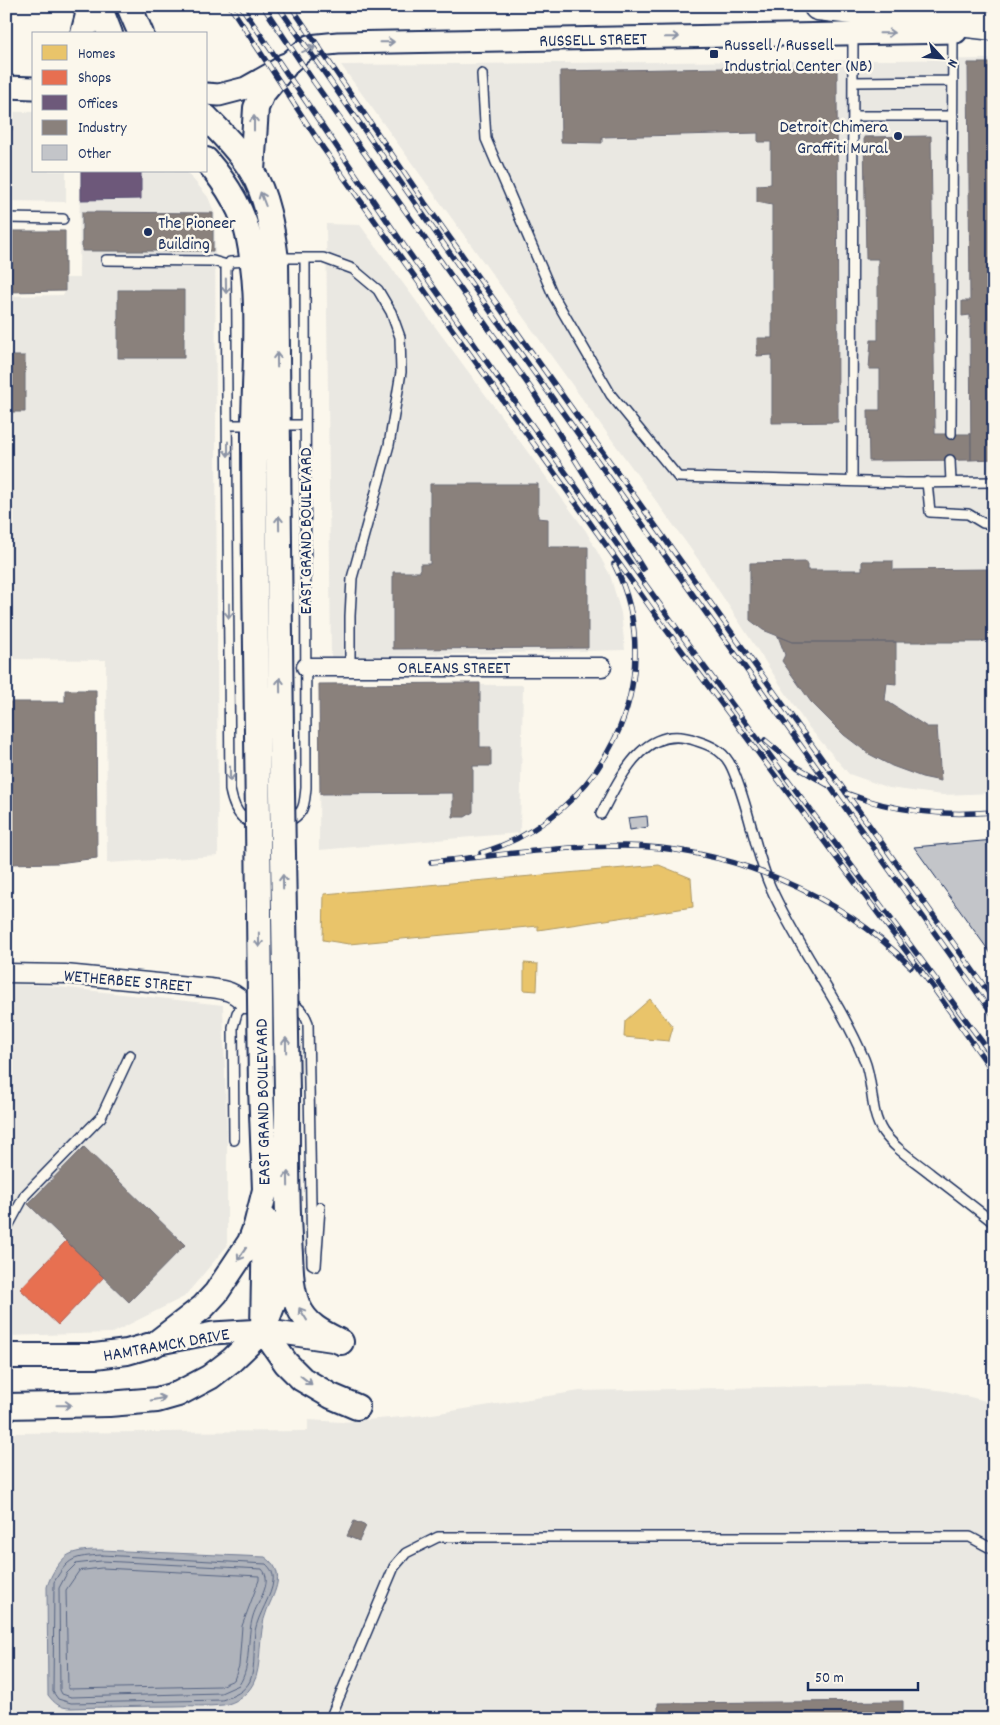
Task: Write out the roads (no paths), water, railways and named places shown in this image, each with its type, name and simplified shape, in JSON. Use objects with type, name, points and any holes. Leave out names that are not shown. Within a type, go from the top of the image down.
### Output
[{"type":"highway","points":[[818,6],[994,26]]},
{"type":"main road","points":[[84,32],[88,14],[86,6]]},
{"type":"main road","points":[[99,6],[109,32]]},
{"type":"main road","points":[[129,6],[140,32]]},
{"type":"main road","points":[[252,171],[256,108],[262,94],[285,66]]},
{"type":"main road","name":"EAST GRAND BOULEVARD","points":[[208,119],[240,154],[252,171],[266,206],[264,260],[278,425],[288,1227]]},
{"type":"main road","name":"EAST GRAND BOULEVARD","points":[[208,163],[225,184],[238,206],[249,237],[264,260]]},
{"type":"main road","name":"EAST GRAND BOULEVARD","points":[[155,1344],[189,1320],[216,1293],[250,1242],[266,1190],[261,1088],[254,425],[256,283],[264,260]]},
{"type":"main road","points":[[254,425],[278,425]]},
{"type":"main road","points":[[266,1190],[263,1330],[286,1363],[302,1379],[331,1396],[357,1407]]},
{"type":"main road","points":[[13,1406],[109,1404],[157,1400],[196,1386],[224,1368],[263,1330],[281,1283],[285,1264],[288,1227]]},
{"type":"main road","points":[[288,1227],[293,1292],[298,1307],[317,1330],[341,1342]]},
{"type":"main road","name":"HAMTRAMCK DRIVE","points":[[6,1356],[96,1356],[127,1352],[155,1344]]},
{"type":"street","name":"RUSSELL STREET","points":[[208,94],[219,95],[238,91],[285,66],[309,46],[338,43],[994,31]]},
{"type":"street","points":[[7,87],[32,87]]},
{"type":"street","name":"ORLEANS STREET","points":[[306,667],[602,667]]},
{"type":"street","name":"WETHERBEE STREET","points":[[6,973],[66,974],[229,990],[240,997],[245,1004]]},
{"type":"street","name":"HAMTRAMCK DRIVE","points":[[155,1344],[213,1333],[263,1330],[341,1342]]},
{"type":"lane","points":[[951,434],[953,32]]},
{"type":"lane","points":[[852,481],[853,34]]},
{"type":"lane","points":[[482,74],[486,139],[553,295],[612,395],[678,477],[994,482]]},
{"type":"lane","points":[[853,82],[953,82]]},
{"type":"lane","points":[[853,116],[953,116]]},
{"type":"lane","points":[[6,218],[63,219]]},
{"type":"lane","name":"EAST GRAND BOULEVARD","points":[[227,265],[230,790],[236,809],[249,821],[270,824],[285,822],[296,816],[303,807],[306,788],[304,425],[306,258]]},
{"type":"lane","points":[[106,260],[213,261],[227,265],[230,262],[323,258],[353,269],[378,290],[391,312],[400,336],[401,372],[389,445],[352,578],[350,667]]},
{"type":"lane","points":[[228,425],[254,425]]},
{"type":"lane","points":[[278,425],[304,425]]},
{"type":"lane","points":[[950,460],[950,482]]},
{"type":"lane","points":[[927,482],[930,512],[968,514],[983,523],[994,524]]},
{"type":"lane","points":[[601,814],[617,782],[640,751],[652,742],[665,737],[680,736],[719,750],[732,767],[771,887],[789,925],[848,1025],[865,1060],[871,1080],[875,1111],[883,1132],[904,1153],[994,1223]]},
{"type":"lane","name":"EAST GRAND BOULEVARD","points":[[234,1140],[233,1027],[238,1013],[245,1004],[263,998],[289,1002],[303,1010],[308,1024],[312,1264],[316,1266],[318,1265],[320,1207]]},
{"type":"lane","points":[[6,1230],[25,1194],[101,1117],[130,1055]]},
{"type":"lane","points":[[330,1719],[394,1567],[406,1553],[438,1537],[970,1537],[994,1550]]},
{"type":"water","points":[[101,1550],[265,1557],[272,1563],[277,1575],[276,1589],[264,1619],[256,1677],[248,1692],[241,1698],[217,1706],[67,1708],[53,1701],[48,1695],[47,1587],[51,1577],[64,1558],[80,1551]]},
{"type":"railway","points":[[230,6],[323,148],[665,628],[927,979],[994,1073]]},
{"type":"railway","points":[[241,6],[407,250],[703,665],[994,1058]]},
{"type":"railway","points":[[263,6],[314,82],[530,387],[643,569]]},
{"type":"railway","points":[[278,6],[493,315],[994,1016]]},
{"type":"railway","points":[[291,6],[425,203],[994,1000]]},
{"type":"railway","points":[[481,853],[524,835],[561,809],[591,777],[615,739],[629,698],[635,654],[630,609],[614,564]]},
{"type":"railway","points":[[765,740],[797,767],[828,785]]},
{"type":"railway","points":[[846,793],[882,805],[919,811],[937,813],[994,812]]},
{"type":"railway","points":[[431,862],[552,849],[600,846],[663,848],[703,855],[742,865],[780,879],[816,896],[850,917],[882,941],[911,967]]},
{"type":"place","name":"Russell / Russell Industrial Center (NB)","points":[[714,54]]},
{"type":"place","name":"Detroit Chimera Graffiti Mural","points":[[898,136]]},
{"type":"place","name":"The Pioneer Building","points":[[148,232]]}]
